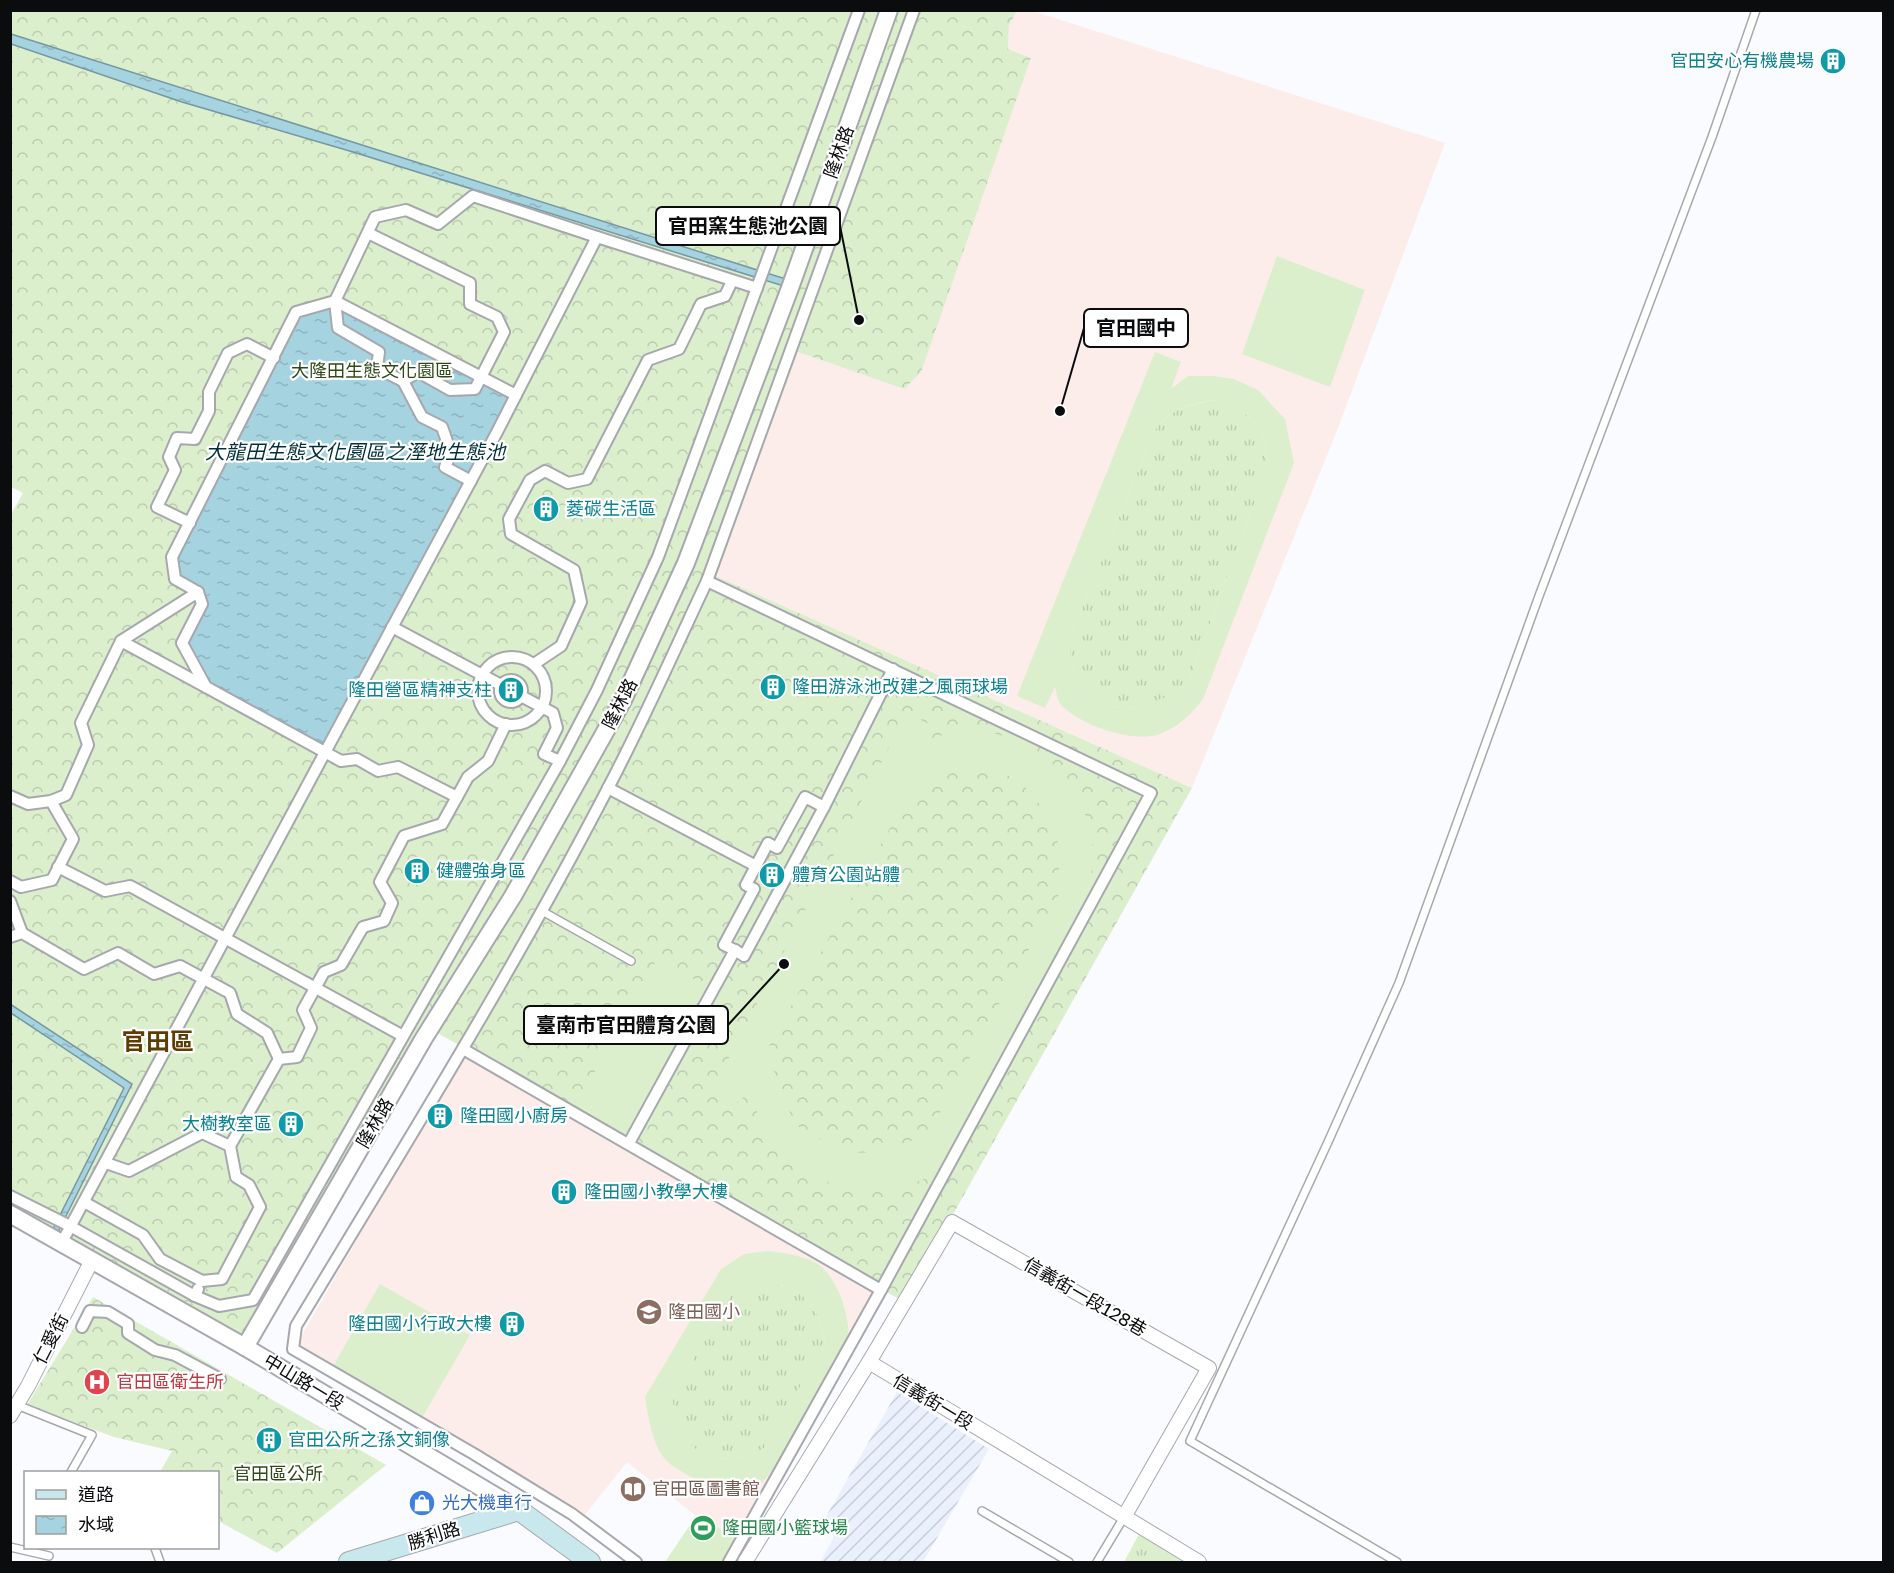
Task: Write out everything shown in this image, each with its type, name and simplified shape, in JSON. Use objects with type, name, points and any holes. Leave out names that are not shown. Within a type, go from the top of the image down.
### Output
[{"type":"main road","name":"勝利路","points":[[349,1563],[519,1510]]},
{"type":"main road","name":"中山路一段","points":[[519,1510],[590,1563]]},
{"type":"street","points":[[10,1196],[70,1226],[195,1296],[219,1306],[253,1300],[560,761],[597,690],[658,557],[859,10]]},
{"type":"street","name":"隆林路","points":[[245,1347],[424,1038],[513,896],[623,700],[686,563],[790,288],[890,10]]},
{"type":"street","points":[[636,1563],[566,1510],[293,1349],[296,1326],[463,1049],[542,911],[608,788],[706,581],[914,10]]},
{"type":"street","points":[[471,480],[445,467],[452,453],[442,427],[422,417],[403,381],[377,368],[379,352],[338,328],[335,301],[375,217],[406,210],[438,224],[472,196],[757,288]]},
{"type":"street","points":[[368,233],[470,283],[470,304],[497,317],[504,332],[475,389],[450,390],[418,372],[403,381]]},
{"type":"street","points":[[61,1244],[471,480],[597,237]]},
{"type":"street","points":[[534,664],[561,646],[581,602],[574,570],[511,534],[509,519],[530,480],[545,471],[568,483],[587,478],[648,360],[679,349],[701,304],[725,296],[732,281]]},
{"type":"street","points":[[206,687],[182,642],[202,604],[198,592],[175,579],[172,557],[296,312],[335,301],[516,395]]},
{"type":"street","points":[[190,523],[157,507],[175,471],[169,457],[177,438],[195,439],[209,411],[209,392],[228,352],[247,344],[274,358]]},
{"type":"street","points":[[706,581],[1151,793],[881,1290],[729,1563]]},
{"type":"street","points":[[10,796],[27,804],[51,801],[66,795],[88,745],[81,723],[121,641],[198,592]]},
{"type":"street","points":[[392,627],[501,686],[507,680],[518,682],[522,688],[521,696],[553,713],[557,729],[544,754],[560,761]]},
{"type":"street","points":[[121,641],[341,761],[357,759],[378,771],[398,767],[457,797]]},
{"type":"street","points":[[512,656],[524,658],[534,664],[546,683],[546,694],[542,707],[528,721],[516,725],[495,720],[480,704],[478,693],[482,675],[492,663],[501,658],[512,656]]},
{"type":"street","points":[[824,807],[805,797],[777,848],[768,843],[746,885],[754,890],[724,945],[744,956],[824,807],[893,669]]},
{"type":"street","points":[[279,1059],[297,1057],[311,1028],[303,1010],[324,972],[341,964],[363,927],[384,921],[392,903],[380,882],[404,836],[442,824],[468,777],[488,761],[506,724]]},
{"type":"street","points":[[608,788],[756,866]]},
{"type":"street","points":[[51,801],[73,839],[52,880],[21,887],[10,901],[22,933],[84,969],[118,953],[154,974],[180,966],[230,993],[237,1014],[267,1033],[279,1059]]},
{"type":"street","points":[[58,867],[105,891],[130,886],[403,1036]]},
{"type":"street","points":[[10,881],[21,887]]},
{"type":"street","points":[[10,937],[22,933]]},
{"type":"street","points":[[629,1143],[735,950]]},
{"type":"street","points":[[463,1049],[881,1290]]},
{"type":"street","points":[[84,1202],[142,1235],[160,1259],[202,1281],[222,1279],[260,1207],[249,1185],[236,1178],[230,1146],[279,1059]]},
{"type":"street","points":[[106,1163],[129,1171],[202,1133],[230,1146]]},
{"type":"street","name":"中山路一段","points":[[10,1214],[91,1262],[245,1347],[519,1510]]},
{"type":"street","name":"信義街一段128巷","points":[[869,1362],[952,1222],[1209,1368],[1124,1518]]},
{"type":"street","name":"仁愛街","points":[[14,1411],[91,1262]]},
{"type":"street","points":[[195,1296],[202,1281]]},
{"type":"street","points":[[82,1327],[90,1311],[108,1312],[128,1324],[128,1333],[155,1350],[175,1355],[220,1379]]},
{"type":"street","points":[[745,1563],[869,1362]]},
{"type":"street","name":"信義街一段","points":[[869,1362],[1199,1563]]},
{"type":"lane","points":[[1397,1563],[1190,1441],[1329,1142],[1399,983],[1539,596],[1712,137],[1756,10]]},
{"type":"lane","points":[[542,911],[631,961]]},
{"type":"lane","points":[[14,1411],[92,1435],[72,1471]]},
{"type":"lane","points":[[982,1511],[1069,1563]]},
{"type":"lane","points":[[1097,1563],[1124,1518]]},
{"type":"lane","points":[[10,1547],[49,1556]]},
{"type":"shaded area","points":[[1017,11],[1033,11],[1445,143],[1336,433],[1192,788],[716,576],[798,352],[904,389],[1031,59],[1008,50],[1009,25]]},
{"type":"shaded area","name":"隆田國小","points":[[459,1044],[881,1290],[741,1540],[696,1516],[627,1462],[584,1516],[422,1418],[381,1285],[332,1368],[295,1347],[461,1059],[454,1053]]},
{"type":"shaded area","points":[[897,1392],[989,1449],[923,1562],[820,1562],[835,1535],[823,1522]]},
{"type":"green space","name":"大隆田生態文化園區","points":[[11,11],[1017,11],[1009,25],[1008,49],[1031,58],[921,372],[904,389],[798,352],[716,576],[1192,788],[904,1302],[436,1032],[245,1347],[11,1214],[10,516],[23,493],[11,487]]},
{"type":"green space","points":[[1277,256],[1365,290],[1330,387],[1242,354]]},
{"type":"green space","points":[[1155,352],[1181,362],[1171,389],[1188,376],[1213,376],[1234,379],[1258,390],[1285,419],[1294,463],[1203,699],[1184,720],[1167,731],[1149,736],[1136,736],[1108,731],[1081,719],[1061,705],[1055,687],[1045,708],[1017,696]],"holes":[[[1212,400],[1226,405],[1255,422],[1264,441],[1267,469],[1189,680],[1169,696],[1135,708],[1113,706],[1092,693],[1075,677],[1070,659],[1070,638],[1154,431],[1167,417],[1186,406]]]},
{"type":"green space","points":[[1212,400],[1238,410],[1255,422],[1264,441],[1267,469],[1189,680],[1170,696],[1135,708],[1113,706],[1092,693],[1075,677],[1070,659],[1070,638],[1154,431],[1173,413]]},
{"type":"green space","points":[[907,713],[931,725],[922,743],[960,731],[986,732],[1006,737],[1037,751],[1061,772],[1079,799],[1092,840],[1092,870],[1086,908],[957,1158],[935,1174],[906,1185],[875,1191],[850,1190],[816,1177],[801,1169],[788,1158],[767,1133],[759,1118],[750,1084],[740,1103],[713,1089]],"holes":[[[974,768],[1006,774],[1032,792],[1049,821],[1059,846],[1059,894],[931,1129],[908,1143],[878,1152],[856,1153],[829,1144],[799,1127],[780,1097],[769,1046],[905,801],[929,780],[952,771]]]},
{"type":"green space","points":[[657,959],[706,986],[623,1140],[573,1111]]},
{"type":"green space","points":[[767,1251],[798,1256],[816,1263],[831,1278],[842,1300],[849,1336],[848,1346],[841,1362],[800,1431],[776,1466],[758,1485],[728,1487],[701,1481],[667,1462],[654,1437],[645,1397],[721,1269],[744,1254]],"holes":[[[760,1282],[775,1284],[807,1299],[819,1318],[825,1345],[764,1448],[754,1454],[738,1458],[719,1458],[707,1455],[697,1450],[682,1433],[677,1422],[672,1396],[730,1296]]]},
{"type":"green space","points":[[760,1282],[787,1288],[807,1299],[819,1318],[825,1345],[764,1448],[754,1454],[738,1458],[719,1458],[707,1455],[697,1450],[682,1433],[677,1422],[672,1396],[730,1296]]},
{"type":"green space","points":[[380,1284],[470,1335],[422,1418],[332,1368]]},
{"type":"green space","name":"官田區公所","points":[[93,1297],[386,1465],[277,1553],[219,1522],[219,1471],[161,1471],[172,1451],[114,1437],[27,1405]]},
{"type":"green space","name":"隆田國小籃球場","points":[[696,1516],[741,1540],[729,1562],[665,1562]]},
{"type":"green space","points":[[1139,1534],[1186,1562],[1124,1562]]},
{"type":"water","points":[[11,34],[792,281],[790,288],[353,152],[182,102],[11,44]]},
{"type":"water","name":"大龍田生態文化園區之溼地生態池","points":[[335,301],[516,395],[325,752],[205,692],[182,643],[202,604],[175,579],[172,557],[296,312]]},
{"type":"water","points":[[10,1004],[132,1084],[54,1240],[49,1237],[124,1088],[11,1013]]},
{"type":"place","name":"官田安心有機農場","points":[[1833,61]]},
{"type":"place","name":"官田窯生態池公園","points":[[859,320]]},
{"type":"place","name":"官田國中","points":[[1060,411]]},
{"type":"place","name":"菱碳生活區","points":[[546,509]]},
{"type":"place","name":"隆田游泳池改建之風雨球場","points":[[773,687]]},
{"type":"place","name":"隆田營區精神支柱","points":[[511,690]]},
{"type":"place","name":"健體強身區","points":[[417,871]]},
{"type":"place","name":"體育公園站體","points":[[772,875]]},
{"type":"place","name":"臺南市官田體育公園","points":[[784,964]]},
{"type":"place","name":"隆田國小廚房","points":[[440,1116]]},
{"type":"place","name":"大樹教室區","points":[[291,1124]]},
{"type":"place","name":"隆田國小教學大樓","points":[[564,1192]]},
{"type":"place","name":"隆田國小","points":[[649,1312]]},
{"type":"place","name":"隆田國小行政大樓","points":[[512,1324]]},
{"type":"place","name":"官田區衛生所","points":[[97,1382]]},
{"type":"place","name":"官田公所之孫文銅像","points":[[269,1440]]},
{"type":"place","name":"官田區圖書館","points":[[633,1489]]},
{"type":"place","name":"光大機車行","points":[[422,1503]]},
{"type":"place","name":"隆田國小籃球場","points":[[703,1528]]},
{"type":"district","name":"官田區","points":[[158,1042]]}]
